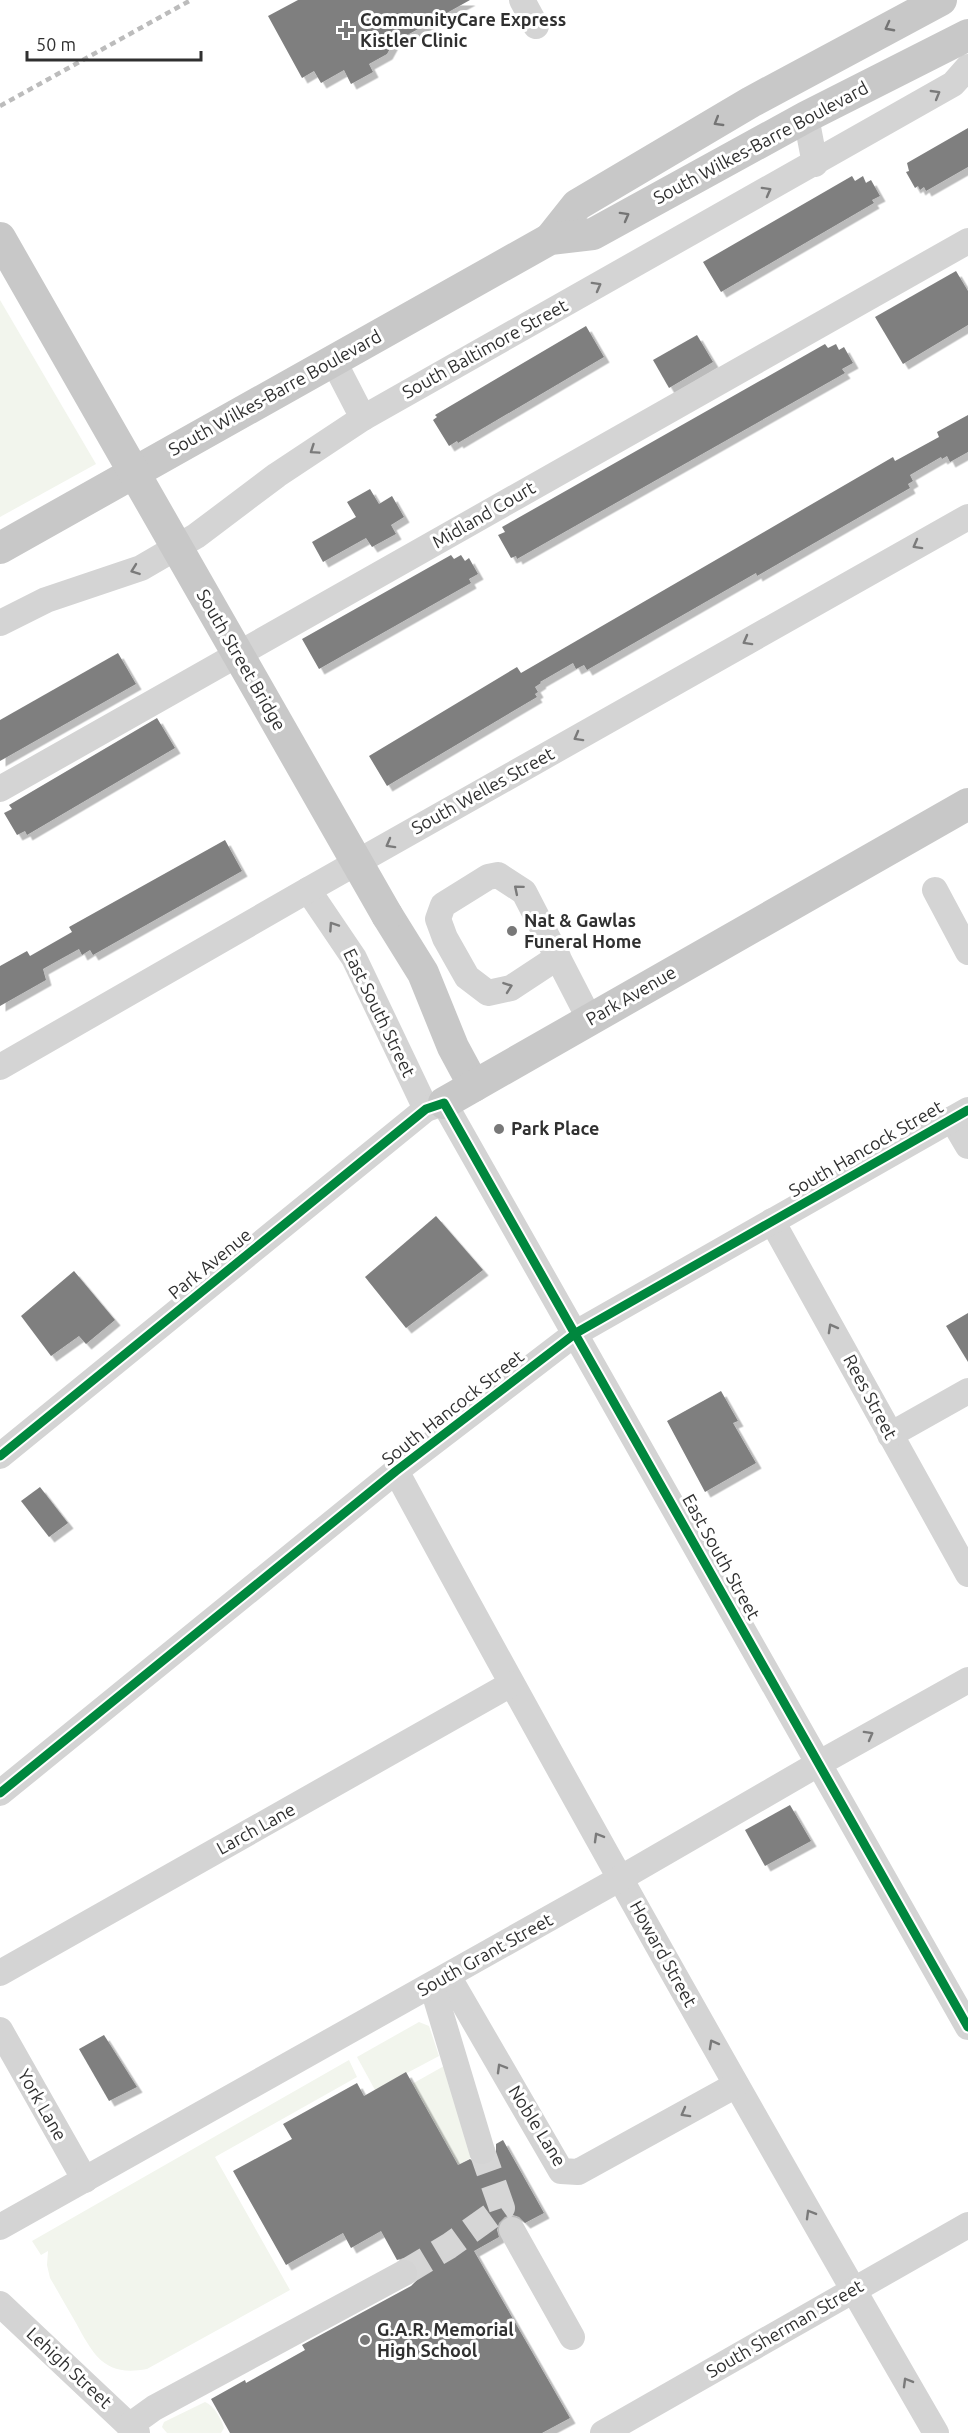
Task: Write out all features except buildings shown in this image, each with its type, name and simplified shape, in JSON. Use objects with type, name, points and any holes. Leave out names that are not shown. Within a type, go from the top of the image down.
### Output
[{"type":"main road","name":"South Wilkes-Barre Boulevard","points":[[0,548],[550,239],[577,205],[751,102],[940,0]]},
{"type":"main road","name":"South Wilkes-Barre Boulevard","points":[[550,239],[593,234],[806,117],[968,35]]},
{"type":"main road","name":"South Street Bridge","points":[[0,238],[387,915],[423,973],[453,1047],[474,1086]]},
{"type":"main road","name":"Park Avenue","points":[[435,1106],[474,1086],[968,804]]},
{"type":"street","points":[[522,0],[536,26],[538,0]]},
{"type":"street","name":"South Baltimore Street","points":[[0,623],[46,600],[141,568],[196,536],[277,475],[363,418],[953,84],[968,67]]},
{"type":"street","points":[[806,117],[815,164]]},
{"type":"street","name":"Midland Court","points":[[0,789],[968,241]]},
{"type":"street","points":[[333,360],[363,418]]},
{"type":"street","name":"South Welles Street","points":[[0,1067],[968,517]]},
{"type":"street","points":[[558,957],[511,988],[488,993],[467,977],[445,938],[438,919],[443,905],[488,877],[498,875],[524,891],[558,957],[590,1020]]},
{"type":"street","name":"East South Street","points":[[308,890],[354,958],[435,1106],[576,1333],[968,2027]]},
{"type":"street","points":[[935,890],[968,952]]},
{"type":"street","name":"Park Avenue","points":[[0,1456],[435,1106]]},
{"type":"street","points":[[960,1114],[968,1146]]},
{"type":"street","name":"South Hancock Street","points":[[0,1793],[396,1471],[576,1333],[960,1114]]},
{"type":"street","name":"Rees Street","points":[[772,1221],[968,1574]]},
{"type":"street","points":[[890,1435],[968,1391]]},
{"type":"street","name":"Howard Street","points":[[396,1471],[511,1684],[736,2085],[936,2433]]},
{"type":"street","name":"South Grant Street","points":[[0,2227],[968,1680]]},
{"type":"street","name":"Larch Lane","points":[[0,1973],[511,1684]]},
{"type":"street","points":[[440,1980],[482,2151]]},
{"type":"street","name":"Noble Lane","points":[[440,1980],[561,2171],[578,2172],[736,2085]]},
{"type":"street","name":"York Lane","points":[[0,2030],[85,2180]]},
{"type":"street","name":"South Sherman Street","points":[[603,2433],[968,2225]]},
{"type":"street","points":[[512,2230],[572,2337]]},
{"type":"street","points":[[133,2429],[154,2408],[404,2273]]},
{"type":"street","name":"Lehigh Street","points":[[0,2304],[133,2429]]},
{"type":"shaded area","points":[[0,300],[96,464],[0,517]]},
{"type":"shaded area","points":[[419,2022],[429,2026],[439,2056],[375,2090],[357,2057]]},
{"type":"shaded area","points":[[349,2060],[357,2077],[215,2157],[290,2290],[147,2369],[121,2370],[102,2361],[89,2345],[50,2278],[47,2265],[48,2251],[41,2255],[32,2241]]},
{"type":"shaded area","points":[[444,2066],[476,2155],[458,2165],[412,2084]]},
{"type":"shaded area","points":[[205,2402],[214,2409],[221,2420],[224,2428],[221,2433],[167,2433],[162,2427],[164,2422]]},
{"type":"tunnel","points":[[404,2273],[449,2246],[502,2208],[482,2151]]},
{"type":"railway","points":[[0,106],[191,0]]},
{"type":"cycle path","points":[[0,1456],[426,1109],[444,1103],[968,2027]]},
{"type":"cycle path","points":[[0,1793],[396,1471],[576,1333],[968,1110]]},
{"type":"place","name":"CommunityCare Express Kistler Clinic","points":[[346,30]]},
{"type":"place","name":"Nat & Gawlas Funeral Home","points":[[512,931]]},
{"type":"place","name":"Park Place","points":[[499,1129]]},
{"type":"place","name":"G.A.R. Memorial High School","points":[[365,2340]]}]
